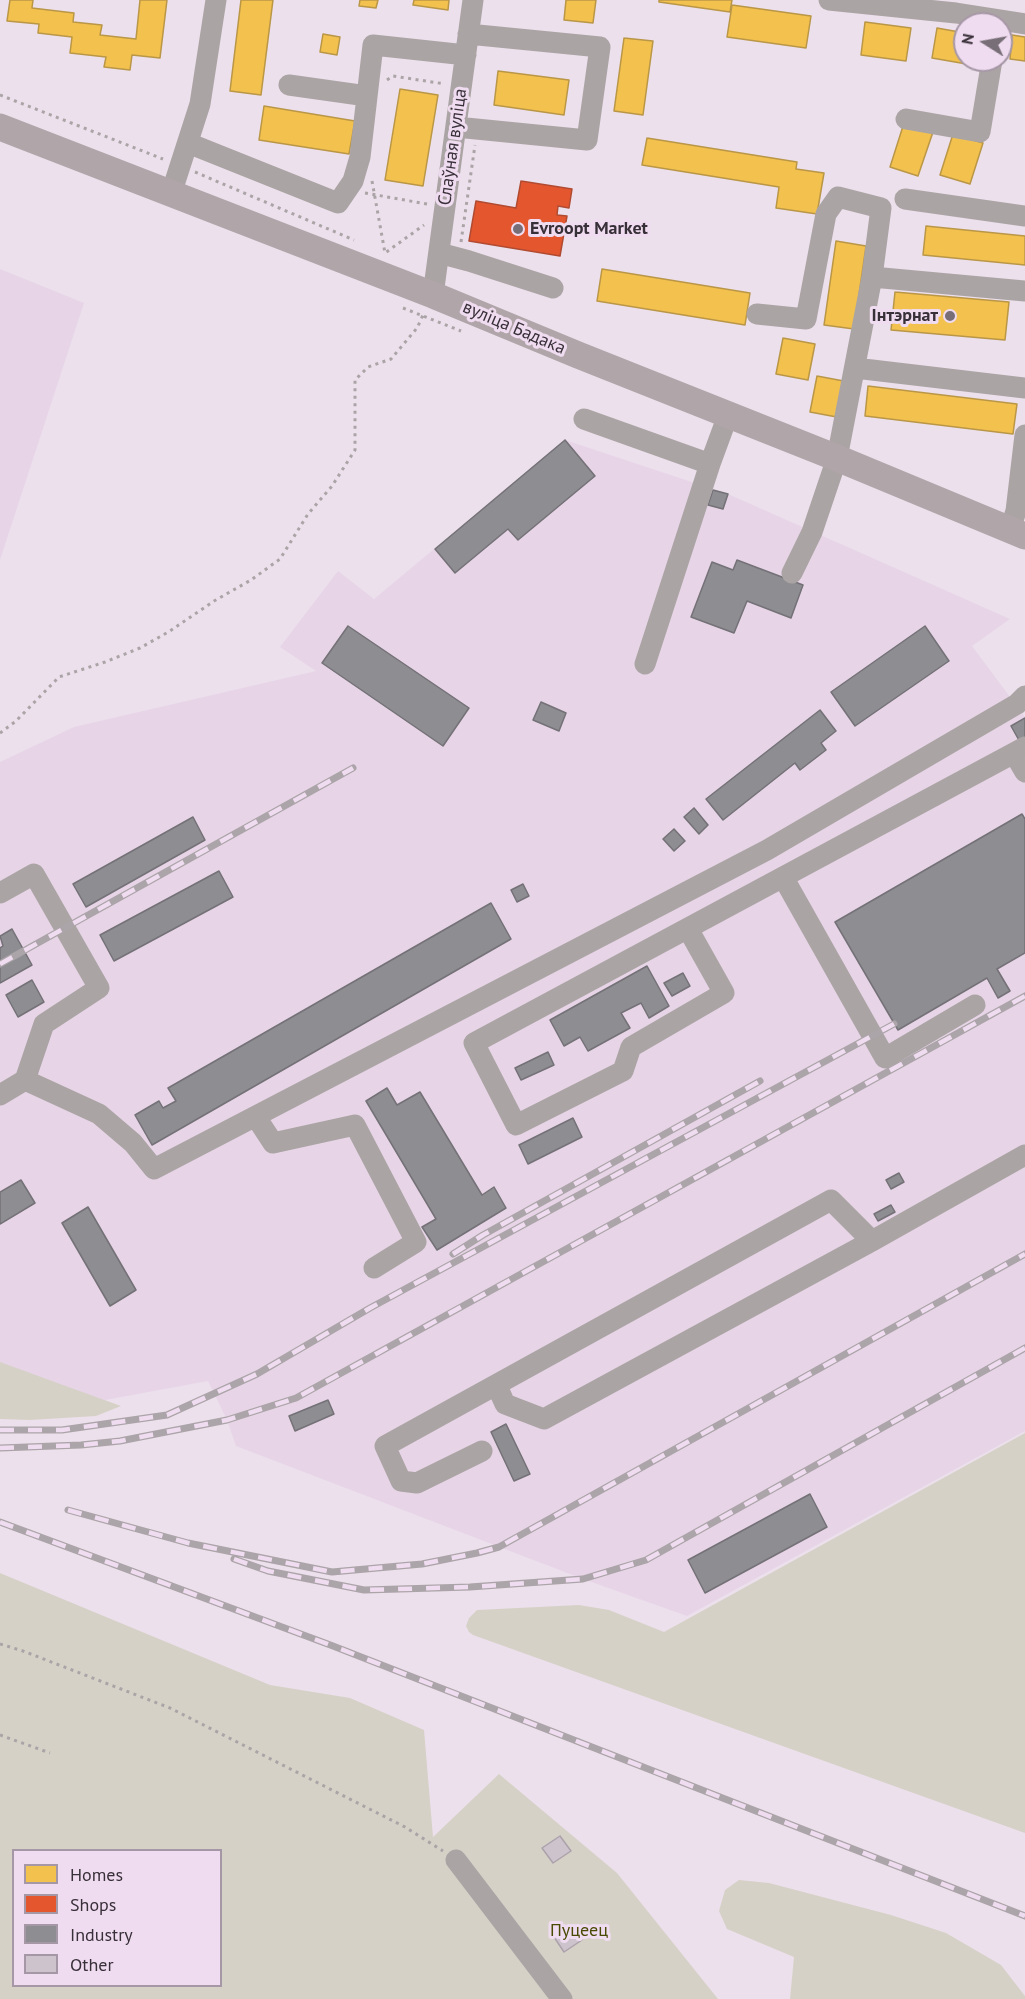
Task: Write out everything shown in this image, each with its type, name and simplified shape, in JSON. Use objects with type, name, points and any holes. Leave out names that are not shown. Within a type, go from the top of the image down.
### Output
[{"type":"main road","name":"вуліца Бадака","points":[[0,126],[433,295],[1017,532]]},
{"type":"street","points":[[171,194],[200,105],[216,0]]},
{"type":"street","name":"Слаўная вуліца","points":[[433,295],[449,256],[466,128],[461,86],[473,0]]},
{"type":"street","points":[[829,0],[957,7]]},
{"type":"street","points":[[466,128],[587,140],[600,47],[468,34]]},
{"type":"street","points":[[188,143],[338,203],[353,181],[360,157],[374,91],[373,45],[466,55]]},
{"type":"street","points":[[906,119],[980,132],[990,72]]},
{"type":"street","points":[[289,85],[374,91]]},
{"type":"street","points":[[757,314],[806,319],[826,214],[838,197],[881,208],[872,277],[837,458],[812,532],[792,573]]},
{"type":"street","points":[[905,199],[1025,216]]},
{"type":"street","points":[[449,256],[553,288]]},
{"type":"street","points":[[872,277],[1025,291]]},
{"type":"street","points":[[855,368],[1025,388]]},
{"type":"street","points":[[645,664],[728,415]]},
{"type":"street","points":[[584,419],[710,464]]},
{"type":"street","points":[[1017,532],[1016,511],[1025,435]]},
{"type":"street","points":[[25,1080],[99,1114],[133,1143],[154,1169],[767,850],[1017,704],[1025,696]]},
{"type":"street","points":[[688,929],[724,993],[631,1047],[623,1071],[516,1125],[474,1043],[1019,750],[1025,772]]},
{"type":"street","points":[[0,893],[34,874],[99,988],[44,1024],[25,1080],[0,1095]]},
{"type":"street","points":[[783,877],[885,1058],[975,1005]]},
{"type":"street","points":[[256,1117],[273,1143],[355,1125],[416,1242],[374,1268]]},
{"type":"street","points":[[496,1386],[505,1404],[544,1419],[1025,1155]]},
{"type":"street","points":[[482,1451],[417,1483],[401,1481],[385,1446],[831,1200],[872,1241]]},
{"type":"street","points":[[456,1860],[562,1999]]},
{"type":"path","points":[[374,91],[393,76],[461,86]]},
{"type":"path","points":[[449,256],[466,128]]},
{"type":"path","points":[[347,190],[375,195],[427,204],[424,225],[384,253],[375,195],[372,177]]},
{"type":"path","points":[[0,733],[16,721],[59,677],[105,662],[150,642],[251,580],[280,559],[308,514],[332,486],[354,450],[355,380],[368,367],[391,359],[417,328],[433,295]]},
{"type":"path","points":[[0,1644],[170,1708],[405,1827],[456,1860]]},
{"type":"path","points":[[0,1735],[50,1753]]},
{"type":"shaded area","points":[[0,269],[84,303],[0,560]]},
{"type":"shaded area","points":[[565,440],[728,494],[1010,619],[972,646],[1025,717],[1025,1431],[687,1616],[583,1579],[236,1446],[227,1420],[208,1381],[84,1404],[0,1377],[0,762],[74,727],[316,671],[280,647],[338,571],[374,599]]},
{"type":"green space","points":[[0,1362],[121,1406],[96,1416],[30,1420],[0,1419]]},
{"type":"green space","points":[[1025,1433],[1025,1833],[473,1635],[466,1626],[469,1618],[477,1610],[579,1605],[609,1610],[664,1632]]},
{"type":"green space","name":"Пуцеец","points":[[0,1573],[270,1685],[350,1698],[424,1730],[433,1837],[499,1774],[617,1873],[718,1999],[0,1999]]},
{"type":"green space","points":[[739,1880],[769,1883],[891,1915],[946,1933],[1001,1965],[1025,1999],[790,1999],[794,1957],[727,1929],[719,1911],[725,1890]]},
{"type":"building: Homes","points":[[10,0],[33,0],[32,8],[74,13],[73,22],[102,25],[100,35],[136,39],[140,0],[167,0],[160,58],[132,55],[130,70],[104,67],[106,57],[70,53],[72,37],[38,33],[39,24],[7,21]]},
{"type":"building: Homes","points":[[241,0],[273,0],[261,95],[230,91]]},
{"type":"building: Homes","points":[[360,0],[378,0],[376,8],[359,6]]},
{"type":"building: Homes","points":[[414,0],[449,0],[448,10],[413,5]]},
{"type":"building: Homes","points":[[566,0],[596,0],[593,23],[564,20]]},
{"type":"building: Homes","points":[[659,0],[732,0],[730,12],[659,2]]},
{"type":"building: Homes","points":[[732,5],[811,16],[806,48],[727,37]]},
{"type":"building: Homes","points":[[865,22],[911,28],[906,61],[861,55]]},
{"type":"building: Homes","points":[[937,28],[953,31],[953,62],[932,58]]},
{"type":"building: Homes","points":[[323,34],[340,37],[337,55],[320,52]]},
{"type":"building: Homes","points":[[1013,35],[1025,37],[1025,61],[1013,59]]},
{"type":"building: Homes","points":[[624,38],[653,41],[643,115],[614,111]]},
{"type":"building: Homes","points":[[498,71],[569,80],[564,115],[494,105]]},
{"type":"building: Homes","points":[[400,89],[438,95],[423,186],[385,180]]},
{"type":"building: Homes","points":[[264,106],[355,121],[349,154],[259,140]]},
{"type":"building: Homes","points":[[904,123],[933,132],[918,176],[890,167]]},
{"type":"building: Homes","points":[[953,134],[983,143],[970,184],[940,175]]},
{"type":"building: Homes","points":[[647,138],[797,162],[796,169],[824,173],[817,214],[776,208],[779,187],[642,165]]},
{"type":"building: Homes","points":[[926,226],[1025,236],[1025,265],[923,255]]},
{"type":"building: Homes","points":[[836,241],[866,246],[854,329],[824,325]]},
{"type":"building: Homes","points":[[602,269],[750,293],[745,325],[597,301]]},
{"type":"building: Homes","name":"Інтэрнат","points":[[895,292],[1009,302],[1005,340],[891,330]]},
{"type":"building: Homes","points":[[783,338],[815,344],[808,380],[776,374]]},
{"type":"building: Homes","points":[[817,376],[849,382],[842,418],[810,412]]},
{"type":"building: Homes","points":[[868,386],[1017,404],[1013,434],[865,416]]},
{"type":"building: Shops","name":"Evroopt Market","points":[[521,181],[572,189],[569,208],[558,206],[557,215],[567,216],[560,256],[469,241],[476,201],[516,208]]},
{"type":"building: Industry","points":[[565,440],[595,476],[518,540],[508,529],[455,573],[435,549]]},
{"type":"building: Industry","points":[[713,490],[728,494],[723,509],[708,505]]},
{"type":"building: Industry","points":[[737,560],[803,585],[791,618],[747,601],[734,633],[691,617],[712,562],[733,570]]},
{"type":"building: Industry","points":[[348,626],[469,708],[443,746],[322,663]]},
{"type":"building: Industry","points":[[925,626],[949,661],[855,726],[831,692]]},
{"type":"building: Industry","points":[[541,702],[566,713],[559,731],[533,720]]},
{"type":"building: Industry","points":[[820,710],[836,731],[821,743],[826,750],[800,770],[795,763],[723,820],[706,799]]},
{"type":"building: Industry","points":[[1025,718],[1025,739],[1020,742],[1011,726]]},
{"type":"building: Industry","points":[[694,808],[708,825],[699,834],[684,817]]},
{"type":"building: Industry","points":[[1022,814],[1025,819],[1025,953],[997,969],[1010,991],[998,998],[987,978],[898,1030],[835,922]]},
{"type":"building: Industry","points":[[193,817],[205,840],[86,907],[73,884]]},
{"type":"building: Industry","points":[[674,829],[685,841],[674,851],[663,839]]},
{"type":"building: Industry","points":[[219,871],[233,897],[114,961],[100,935]]},
{"type":"building: Industry","points":[[523,884],[529,896],[517,902],[511,890]]},
{"type":"building: Industry","points":[[491,903],[511,939],[152,1145],[135,1115],[159,1101],[163,1108],[176,1101],[168,1088]]},
{"type":"building: Industry","points":[[12,929],[32,965],[0,983],[0,948],[3,946],[0,936]]},
{"type":"building: Industry","points":[[647,966],[669,1006],[649,1018],[641,1003],[621,1013],[630,1028],[588,1051],[580,1037],[564,1046],[550,1020]]},
{"type":"building: Industry","points":[[683,973],[690,986],[672,996],[664,983]]},
{"type":"building: Industry","points":[[32,980],[44,1002],[18,1017],[6,995]]},
{"type":"building: Industry","points":[[548,1052],[554,1065],[521,1080],[515,1068]]},
{"type":"building: Industry","points":[[387,1088],[397,1105],[420,1092],[482,1195],[494,1187],[506,1208],[437,1250],[422,1227],[436,1219],[366,1101]]},
{"type":"building: Industry","points":[[573,1118],[582,1137],[528,1164],[519,1145]]},
{"type":"building: Industry","points":[[899,1173],[904,1182],[891,1189],[886,1180]]},
{"type":"building: Industry","points":[[21,1180],[35,1203],[0,1224],[0,1192]]},
{"type":"building: Industry","points":[[891,1205],[895,1212],[878,1221],[874,1214]]},
{"type":"building: Industry","points":[[88,1207],[136,1290],[110,1306],[62,1223]]},
{"type":"building: Industry","points":[[328,1400],[334,1414],[295,1431],[289,1416]]},
{"type":"building: Industry","points":[[506,1424],[530,1474],[514,1481],[491,1432]]},
{"type":"building: Industry","points":[[810,1494],[827,1527],[705,1593],[688,1560]]},
{"type":"building: Other","points":[[560,1836],[571,1851],[553,1863],[542,1848]]},
{"type":"building: Other","points":[[572,1925],[582,1940],[564,1952],[554,1937]]},
{"type":"railway","points":[[0,964],[353,768]]},
{"type":"railway","points":[[0,1448],[120,1441],[227,1420],[296,1398],[1025,996]]},
{"type":"railway","points":[[0,1430],[62,1430],[167,1415],[257,1374],[370,1308],[894,1024]]},
{"type":"railway","points":[[453,1254],[483,1235],[760,1081]]},
{"type":"railway","points":[[68,1510],[188,1543],[332,1572],[422,1564],[477,1553],[499,1547],[1025,1254]]},
{"type":"railway","points":[[234,1559],[268,1571],[364,1590],[470,1587],[583,1579],[646,1560],[1025,1348]]},
{"type":"railway","points":[[0,1522],[333,1646],[1025,1916]]},
{"type":"place","name":"Evroopt Market","points":[[518,229]]},
{"type":"place","name":"Інтэрнат","points":[[950,316]]}]
